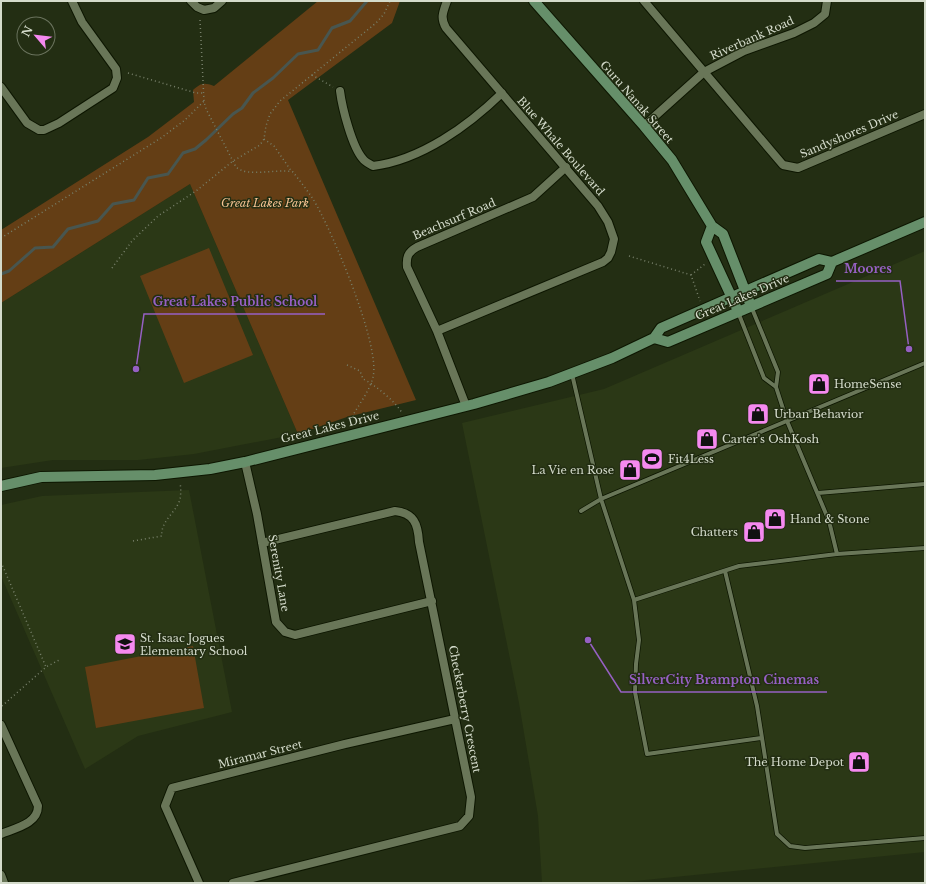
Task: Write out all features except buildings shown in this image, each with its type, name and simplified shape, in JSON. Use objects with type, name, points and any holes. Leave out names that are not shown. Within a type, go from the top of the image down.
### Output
[{"type":"street","points":[[1,87],[27,123],[39,130],[44,130],[59,123],[113,88],[117,78],[116,69],[82,22],[72,1]]},
{"type":"street","points":[[191,1],[196,7],[204,10],[214,8],[222,1]]},
{"type":"street","name":"Blue Whale Boulevard","points":[[437,331],[597,265],[608,258],[614,246],[614,239],[608,222],[584,187],[446,28],[442,21],[442,15],[447,1]]},
{"type":"street","name":"Guru Nanak Street","points":[[534,1],[672,160],[712,226],[723,234],[751,306]]},
{"type":"street","name":"Sandyshores Drive","points":[[644,1],[778,160],[789,166],[798,168],[925,114]]},
{"type":"street","name":"Riverbank Road","points":[[644,126],[704,72],[744,51],[814,23],[825,14],[828,6],[827,1]]},
{"type":"street","points":[[340,91],[342,106],[356,146],[364,160],[373,166],[397,160],[457,132],[502,93]]},
{"type":"street","name":"Beachsurf Road","points":[[466,406],[437,331],[407,267],[406,258],[410,251],[417,246],[533,198],[566,167]]},
{"type":"street","name":"Great Lakes Drive","points":[[1,486],[34,478],[59,475],[155,475],[245,462],[466,406],[549,382],[612,358],[654,338],[661,328],[730,296],[819,259],[832,262],[925,222]]},
{"type":"street","points":[[712,226],[706,242],[738,311]]},
{"type":"street","name":"Great Lakes Drive","points":[[654,338],[668,342],[827,274],[832,262]]},
{"type":"street","name":"Serenity Lane","points":[[245,462],[262,543],[276,622],[285,632],[295,634],[432,601]]},
{"type":"street","name":"Checkerberry Crescent","points":[[233,883],[460,826],[469,816],[471,797],[416,522],[411,515],[395,511],[262,543]]},
{"type":"street","name":"Miramar Street","points":[[199,883],[165,806],[172,788],[345,744],[455,719]]},
{"type":"street","points":[[1,726],[38,806],[36,815],[29,823],[1,834]]},
{"type":"street","points":[[1,875],[4,883]]},
{"type":"lane","points":[[751,306],[778,372],[776,387],[787,421],[829,521],[837,554]]},
{"type":"lane","points":[[738,311],[764,378],[776,387]]},
{"type":"lane","points":[[581,511],[601,499],[925,363]]},
{"type":"lane","points":[[572,372],[601,499],[634,600],[639,640],[635,692],[647,754],[760,738]]},
{"type":"lane","points":[[818,493],[925,484]]},
{"type":"lane","points":[[634,600],[738,566],[837,554],[925,548]]},
{"type":"lane","points":[[725,571],[757,706],[760,738],[777,834],[790,846],[805,848],[925,838]]},
{"type":"path","points":[[112,268],[132,241],[158,216],[196,191],[233,161],[260,145],[264,139],[270,114],[280,101],[376,23],[384,14],[390,1]]},
{"type":"path","points":[[200,20],[204,101],[206,109],[233,161],[240,171],[292,172]]},
{"type":"path","points":[[128,74],[196,93],[204,93]]},
{"type":"path","points":[[312,75],[340,91]]},
{"type":"path","points":[[1,238],[161,138],[185,120],[204,101]]},
{"type":"path","points":[[264,139],[274,146],[316,205],[329,228],[348,275],[371,345],[374,364],[371,383],[353,415],[359,432]]},
{"type":"path","points":[[629,256],[691,275]]},
{"type":"path","points":[[691,275],[705,264],[716,263]]},
{"type":"path","points":[[691,275],[698,296],[705,308]]},
{"type":"path","points":[[347,365],[360,371],[363,379],[371,383],[381,393],[395,402],[406,420]]},
{"type":"path","points":[[133,541],[162,536],[164,525],[180,500],[180,472]]},
{"type":"path","points":[[1,562],[46,666]]},
{"type":"path","points":[[2,706],[46,666],[61,659]]},
{"type":"shaded area","points":[[190,184],[298,434],[194,454],[138,460],[53,460],[1,468],[1,303]]},
{"type":"shaded area","points":[[925,251],[925,852],[615,883],[542,883],[538,816],[519,703],[462,423],[604,389]]},
{"type":"shaded area","name":"St. Isaac Jogues Elementary School","points":[[189,490],[232,712],[138,736],[85,769],[1,576],[1,505],[42,496]]},
{"type":"green space","name":"Great Lakes Park","points":[[318,1],[400,1],[392,23],[288,100],[416,400],[347,417],[298,434],[190,184],[1,303],[1,230],[148,137],[194,102],[193,90],[205,84],[214,86]]},
{"type":"green space","points":[[209,248],[253,355],[184,383],[140,276]]},
{"type":"green space","points":[[193,646],[204,708],[96,728],[85,667]]},
{"type":"waterway","points":[[1,274],[9,271],[35,248],[53,247],[68,229],[98,221],[113,204],[134,200],[148,178],[168,174],[183,153],[195,149],[206,140],[233,114],[242,108],[253,93],[273,78],[298,54],[318,50],[332,28],[350,21],[367,1]]},
{"type":"place","name":"Moores","points":[[909,349]]},
{"type":"place","name":"Great Lakes Public School","points":[[136,369]]},
{"type":"place","name":"HomeSense","points":[[819,384]]},
{"type":"place","name":"Urban Behavior","points":[[758,414]]},
{"type":"place","name":"Carter's OshKosh","points":[[707,439]]},
{"type":"place","name":"Fit4Less","points":[[652,459]]},
{"type":"place","name":"La Vie en Rose","points":[[630,470]]},
{"type":"place","name":"Hand & Stone","points":[[775,519]]},
{"type":"place","name":"Chatters","points":[[754,532]]},
{"type":"place","name":"SilverCity Brampton Cinemas","points":[[588,640]]},
{"type":"place","name":"St. Isaac Jogues Elementary School","points":[[125,644]]},
{"type":"place","name":"The Home Depot","points":[[859,762]]}]
